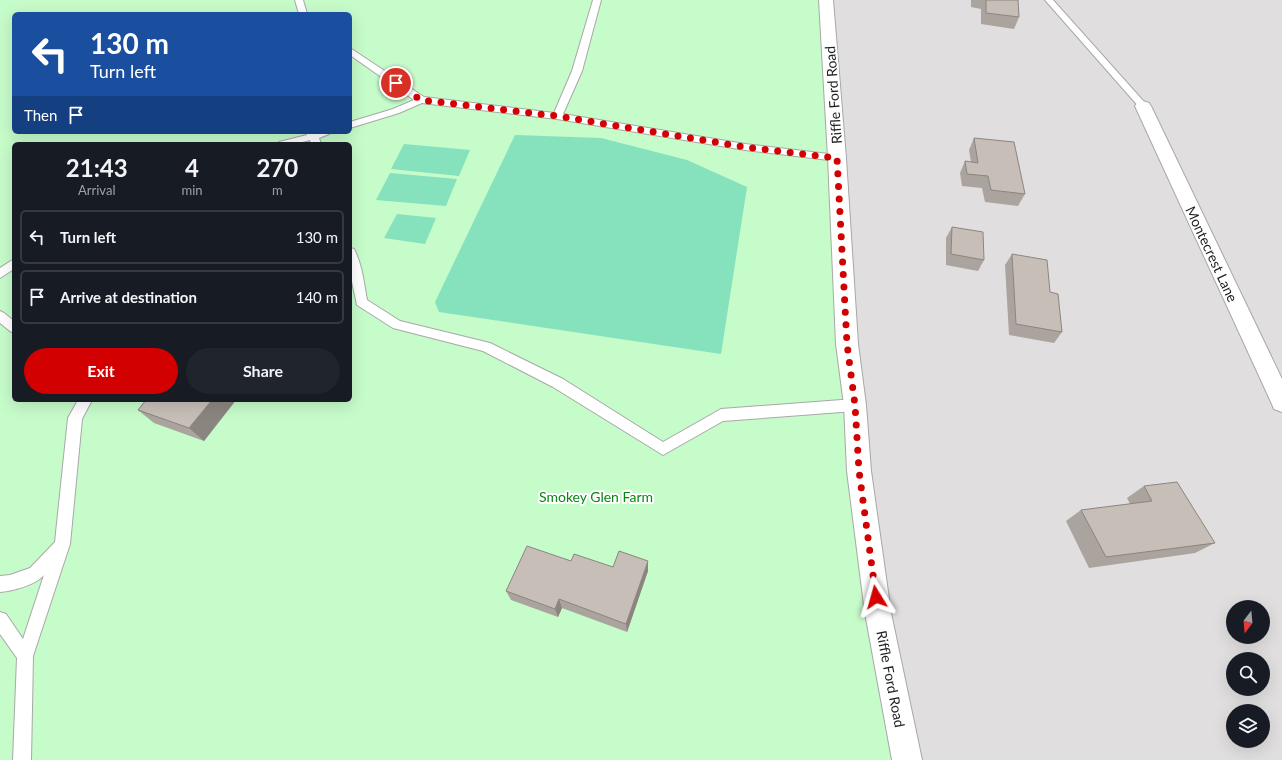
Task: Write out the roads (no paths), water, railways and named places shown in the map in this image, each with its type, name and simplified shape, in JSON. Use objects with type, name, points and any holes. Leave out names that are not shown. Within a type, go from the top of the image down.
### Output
[{"type":"street","name":"Riffle Ford Road","points":[[826,0],[837,158],[847,344],[855,405],[859,471],[878,613],[907,760]]},
{"type":"street","name":"Montecrest Lane","points":[[1143,106],[1282,402]]},
{"type":"lane","points":[[299,0],[302,12]]},
{"type":"lane","points":[[557,116],[577,71],[597,0]]},
{"type":"lane","points":[[1049,0],[1143,106]]},
{"type":"lane","points":[[352,52],[421,100],[557,116],[745,147],[837,158]]},
{"type":"lane","points":[[352,124],[396,111],[421,100]]},
{"type":"lane","points":[[292,142],[313,137]]},
{"type":"lane","points":[[352,258],[361,302],[397,325],[486,347],[558,383],[663,449],[721,415],[855,405]]},
{"type":"lane","points":[[0,274],[12,265]]},
{"type":"lane","points":[[0,316],[12,326]]},
{"type":"lane","points":[[22,760],[25,656],[62,544],[75,418],[84,402]]},
{"type":"lane","points":[[0,584],[10,584],[35,574],[62,544]]},
{"type":"lane","points":[[0,620],[25,656]]},
{"type":"park label","name":"Smokey Glen Farm","points":[[596,496]]}]
